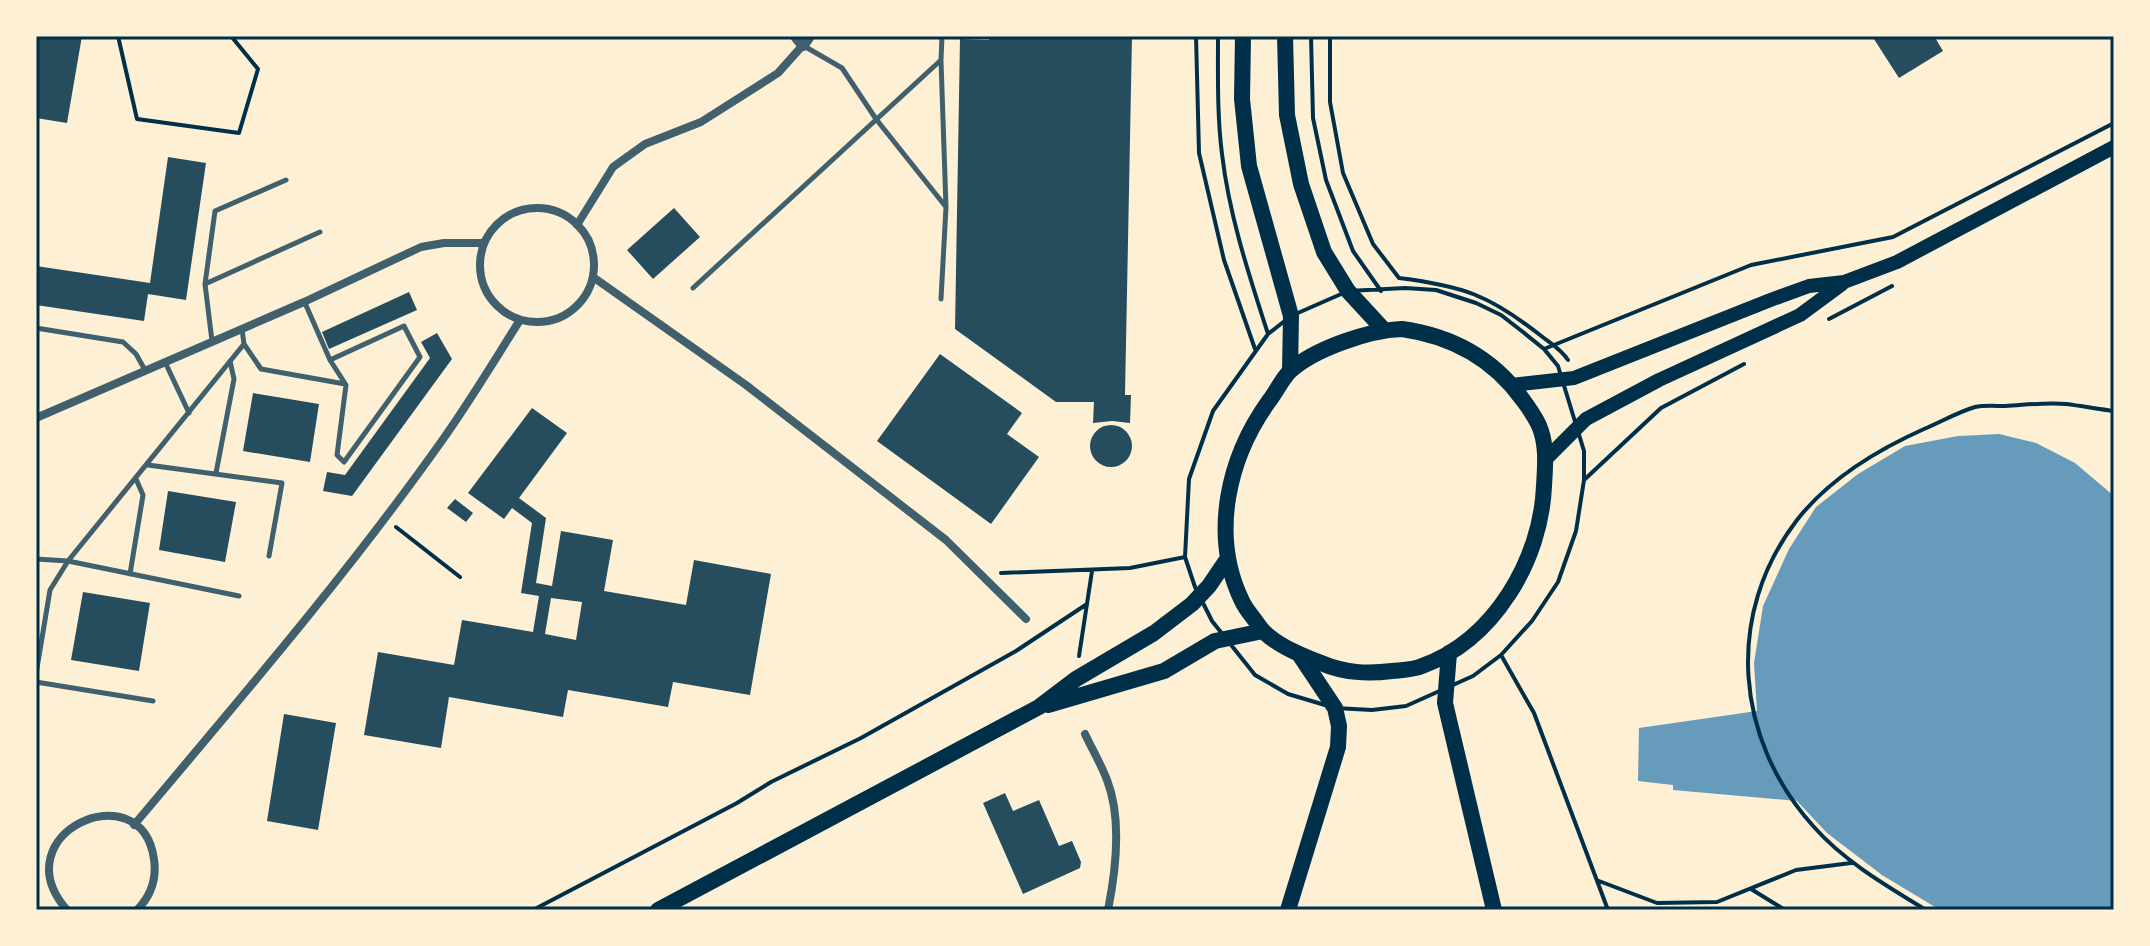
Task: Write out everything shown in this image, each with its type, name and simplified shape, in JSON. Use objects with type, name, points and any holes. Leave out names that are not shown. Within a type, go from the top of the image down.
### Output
[{"type":"main road","points":[[1243,36],[1242,99],[1249,166],[1291,316],[1290,371]]},
{"type":"main road","points":[[1285,36],[1287,115],[1301,184],[1324,252],[1348,291],[1384,330]]},
{"type":"main road","points":[[1512,385],[1563,380],[1809,286],[1844,282],[1897,262],[2114,147]]},
{"type":"main road","points":[[1545,460],[1586,419],[1659,380],[1800,315],[1844,282]]},
{"type":"main road","points":[[1384,330],[1430,333],[1460,345],[1488,362],[1512,385],[1541,431],[1545,460],[1544,501],[1534,541],[1514,586],[1483,628],[1449,653],[1420,667],[1359,674],[1330,667],[1299,654],[1263,631],[1242,601],[1228,558],[1225,534],[1228,498],[1237,457],[1260,413],[1290,371],[1329,348],[1360,335],[1384,330]]},
{"type":"main road","points":[[658,910],[1039,707],[1076,679],[1154,633],[1200,596],[1228,558]]},
{"type":"main road","points":[[1039,707],[1164,671],[1225,637],[1263,631]]},
{"type":"main road","points":[[1449,653],[1445,703],[1494,910]]},
{"type":"main road","points":[[1288,910],[1338,747],[1339,726],[1335,708],[1299,654]]},
{"type":"street","points":[[577,225],[613,167],[645,144],[701,122],[778,73],[803,39]]},
{"type":"street","points":[[544,208],[562,214],[577,225],[588,240],[594,258],[593,277],[586,295],[574,309],[557,319],[539,323],[520,320],[503,312],[489,298],[482,281],[480,262],[484,243],[501,222],[525,209],[544,208]]},
{"type":"street","points":[[36,418],[304,302],[421,247],[444,243],[484,243]]},
{"type":"street","points":[[593,277],[746,385],[946,540],[1026,619]]},
{"type":"street","points":[[134,825],[385,519],[450,429],[520,320]]},
{"type":"street","points":[[1085,734],[1108,783],[1117,834],[1114,881],[1108,910]]},
{"type":"street","points":[[67,910],[57,899],[49,882],[48,863],[53,845],[64,830],[80,819],[98,815],[117,817],[134,825],[146,837],[153,852],[156,869],[153,886],[146,901],[137,910]]},
{"type":"lane","points":[[941,299],[946,207],[942,36]]},
{"type":"lane","points":[[803,39],[842,68],[876,119],[946,207]]},
{"type":"lane","points":[[693,288],[941,60]]},
{"type":"lane","points":[[212,341],[205,284],[215,211],[286,180]]},
{"type":"lane","points":[[205,284],[320,232]]},
{"type":"lane","points":[[304,302],[330,360],[346,385],[337,455],[344,462],[420,357],[404,326],[330,360]]},
{"type":"lane","points":[[36,328],[123,342],[136,354],[145,370]]},
{"type":"lane","points":[[242,329],[244,344],[261,369],[346,385]]},
{"type":"lane","points":[[36,674],[50,590],[68,561],[244,344]]},
{"type":"lane","points":[[216,473],[234,379],[230,361]]},
{"type":"lane","points":[[165,362],[189,413]]},
{"type":"lane","points":[[148,465],[282,483],[269,556]]},
{"type":"lane","points":[[130,574],[143,495],[136,479]]},
{"type":"lane","points":[[36,559],[68,561],[239,596]]},
{"type":"lane","points":[[36,682],[153,701]]},
{"type":"path","points":[[118,36],[137,119],[239,133],[258,69],[231,36]]},
{"type":"path","points":[[1196,36],[1199,153],[1224,260],[1256,351]]},
{"type":"path","points":[[1311,36],[1313,118],[1326,180],[1353,251],[1381,291]]},
{"type":"path","points":[[1330,36],[1330,102],[1343,173],[1373,244],[1399,278],[1440,283],[1497,304],[1554,345],[1571,365]]},
{"type":"path","points":[[1544,349],[1751,265],[1893,237],[2114,123]]},
{"type":"path","points":[[1816,326],[1901,282]]},
{"type":"path","points":[[1405,288],[1436,290],[1501,315],[1544,349],[1558,366],[1584,451],[1584,480],[1576,531],[1558,582],[1532,621],[1501,655],[1473,676],[1406,706],[1372,710],[1335,708],[1288,694],[1255,675],[1212,621],[1185,557],[1189,479],[1213,411],[1256,351],[1268,334],[1291,316],[1348,291],[1405,288]]},
{"type":"path","points":[[1584,480],[1661,408],[1745,363]]},
{"type":"path","points":[[1926,910],[1830,844],[1776,775],[1759,732],[1750,694],[1747,664],[1749,632],[1758,596],[1773,559],[1796,522],[1816,499],[1862,461],[1904,438],[1976,407],[2063,404],[2114,411]]},
{"type":"path","points":[[385,519],[460,577]]},
{"type":"path","points":[[990,573],[1130,568],[1185,557]]},
{"type":"path","points":[[1076,679],[1092,571]]},
{"type":"path","points":[[533,910],[771,782],[861,738],[1016,651],[1087,604]]},
{"type":"path","points":[[1501,655],[1534,713],[1608,910]]},
{"type":"path","points":[[1596,880],[1657,903],[1717,902],[1796,870],[1853,862]]},
{"type":"path","points":[[1751,889],[1785,910]]},
{"type":"water","points":[[1999,434],[2036,443],[2075,463],[2114,496],[2114,910],[1940,910],[1882,875],[1827,833],[1797,801],[1673,790],[1673,785],[1638,781],[1639,728],[1757,711],[1754,663],[1763,606],[1789,549],[1816,507],[1858,474],[1905,446],[1958,436]]},
{"type":"building","points":[[36,36],[82,36],[67,123],[36,118]]},
{"type":"building","points":[[989,36],[1132,36],[1125,395],[1131,395],[1130,423],[1093,423],[1094,402],[1056,402],[955,329],[960,39],[989,40]]},
{"type":"building","points":[[1872,36],[1934,36],[1943,51],[1899,78]]},
{"type":"building","points":[[168,157],[206,163],[186,300],[148,294],[144,321],[36,305],[36,266],[150,283]]},
{"type":"building","points":[[674,208],[700,237],[653,279],[627,250]]},
{"type":"building","points":[[409,292],[417,310],[329,349],[322,332]]},
{"type":"building","points":[[437,333],[452,359],[352,496],[323,491],[327,472],[345,475],[430,358],[421,342]]},
{"type":"building","points":[[940,354],[1022,413],[1007,434],[1039,457],[991,524],[877,441]]},
{"type":"building","points":[[253,393],[319,404],[310,462],[243,451]]},
{"type":"building","points":[[532,408],[567,433],[519,498],[546,518],[536,583],[552,586],[561,531],[613,540],[604,591],[686,605],[694,560],[771,574],[750,695],[673,682],[668,707],[568,690],[563,717],[449,697],[441,748],[364,735],[378,652],[454,665],[462,620],[533,632],[539,596],[521,593],[532,523],[512,508],[504,519],[468,493]],"holes":[[[551,598],[582,602],[576,640],[545,634]]]},
{"type":"building","points":[[1111,425],[1126,431],[1132,446],[1126,461],[1111,467],[1096,461],[1090,446],[1096,431]]},
{"type":"building","points":[[168,491],[236,502],[225,562],[159,550]]},
{"type":"building","points":[[455,499],[473,513],[466,522],[447,508]]},
{"type":"building","points":[[83,592],[150,603],[139,671],[71,660]]},
{"type":"building","points":[[284,714],[336,723],[318,830],[267,821]]},
{"type":"building","points":[[1005,793],[1013,811],[1039,800],[1059,846],[1072,841],[1081,862],[1080,868],[1023,894],[983,803]]}]
